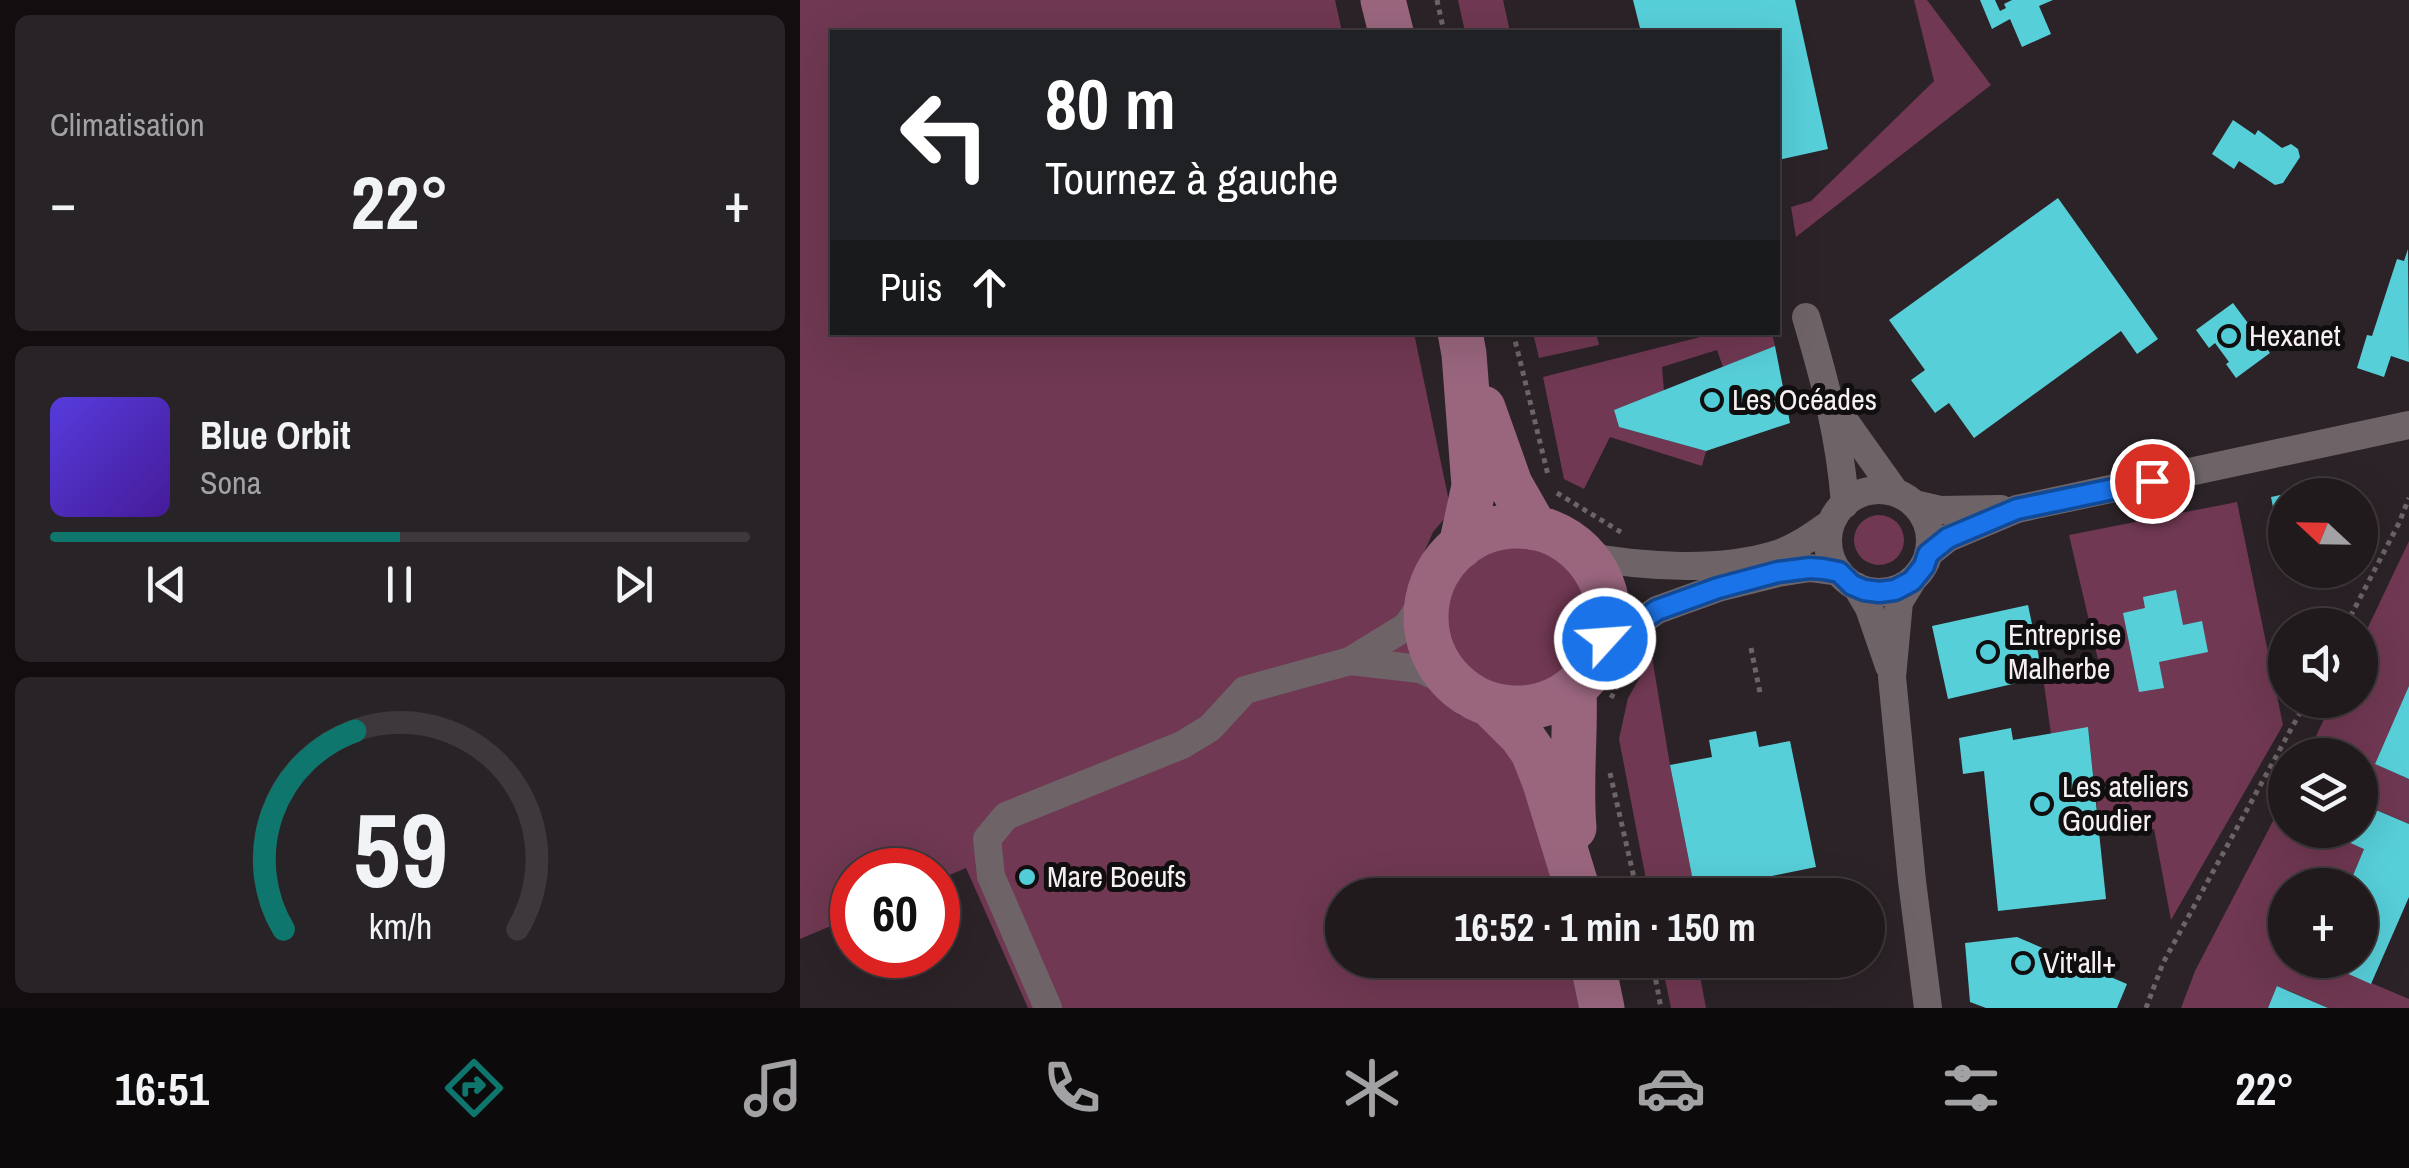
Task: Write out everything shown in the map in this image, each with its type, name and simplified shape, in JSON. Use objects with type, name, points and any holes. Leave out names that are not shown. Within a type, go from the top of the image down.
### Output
[{"type":"main road","points":[[1383,0],[1390,30]]},
{"type":"main road","points":[[1462,344],[1510,484],[1536,528]]},
{"type":"main road","points":[[1461,546],[1474,486],[1462,344]]},
{"type":"main road","points":[[1575,878],[1533,752],[1521,735],[1440,664],[1428,638],[1426,614],[1430,591],[1443,566],[1461,546],[1500,528],[1536,528],[1567,541],[1596,571],[1606,598],[1616,656],[1594,666],[1591,699],[1575,741],[1571,794],[1578,878]]},
{"type":"main road","points":[[1473,695],[1513,708],[1555,700],[1591,699]]},
{"type":"main road","points":[[1596,978],[1602,1008]]},
{"type":"street","points":[[1806,317],[1839,440],[1838,513],[1829,533],[1829,551],[1869,608],[1892,677]]},
{"type":"street","points":[[1830,398],[1851,432],[1905,499],[1921,512],[1928,528],[1924,566],[1899,602],[1892,677],[1928,1008]]},
{"type":"street","points":[[1928,554],[1948,538],[2017,509],[2409,425]]},
{"type":"street","points":[[1584,556],[1650,565],[1752,560],[1804,543],[1866,492],[1884,490],[1940,510],[2017,509]]},
{"type":"street","points":[[1616,656],[1657,610],[1778,572],[1810,568],[1847,579],[1870,592],[1899,588],[1912,581]]},
{"type":"street","points":[[1048,1008],[991,876],[987,839],[1006,816],[1182,745],[1210,728],[1245,690],[1350,661],[1407,626],[1430,591]]},
{"type":"street","points":[[1350,661],[1420,669],[1473,695]]},
{"type":"path","points":[[1437,0],[1444,30]]},
{"type":"path","points":[[1515,335],[1551,489],[1626,534]]},
{"type":"path","points":[[2354,608],[2409,498]]},
{"type":"path","points":[[1751,648],[1760,693]]},
{"type":"path","points":[[1591,699],[1613,694],[1616,656]]},
{"type":"path","points":[[2146,1008],[2164,963],[2297,718]]},
{"type":"path","points":[[1606,760],[1634,878]]},
{"type":"path","points":[[1655,978],[1661,1008]]},
{"type":"shaded area","points":[[800,0],[1335,0],[1342,30],[830,30],[830,335],[1414,335],[1451,511],[1433,532],[1413,578],[1407,626],[1413,661],[1440,699],[1459,715],[1486,727],[1522,768],[1551,878],[1325,878],[1325,978],[1577,978],[1585,1008],[1028,1008],[966,868],[960,871],[960,848],[830,848],[830,926],[800,939]]},
{"type":"shaded area","points":[[1458,0],[1503,0],[1510,30],[1465,30]]},
{"type":"shaded area","points":[[1914,0],[1927,0],[1991,85],[1796,237],[1791,207],[1811,201],[1934,81]]},
{"type":"shaded area","points":[[1533,335],[1596,335],[1599,345],[1539,358]]},
{"type":"shaded area","points":[[1708,335],[1772,335],[1775,346],[1723,367],[1717,350],[1662,367],[1664,391],[1614,410],[1619,427],[1706,451],[1702,466],[1610,437],[1584,489],[1564,479],[1543,377]]},
{"type":"shaded area","points":[[2237,502],[2268,652],[2268,718],[2282,718],[2283,725],[2276,738],[2268,738],[2268,751],[2171,920],[2154,829],[2100,835],[2088,728],[2051,734],[2043,677],[2100,668],[2069,535]]},
{"type":"shaded area","points":[[1879,515],[1897,522],[1904,540],[1897,558],[1879,565],[1861,558],[1854,540],[1861,522]]},
{"type":"shaded area","points":[[2409,541],[2409,688],[2378,757],[2378,738],[2315,738],[2324,718],[2378,718],[2377,608]]},
{"type":"shaded area","points":[[1518,542],[1546,547],[1571,563],[1587,588],[1592,616],[1587,644],[1571,669],[1546,685],[1518,690],[1490,685],[1465,669],[1449,644],[1444,616],[1449,588],[1465,563],[1490,547]]},
{"type":"shaded area","points":[[1652,657],[1692,878],[1646,878],[1619,739],[1628,698]]},
{"type":"shaded area","points":[[2378,765],[2409,779],[2409,824],[2378,811]]},
{"type":"shaded area","points":[[2268,831],[2268,848],[2364,849],[2356,868],[2268,868],[2268,978],[2359,978],[2409,999],[2409,1008],[2328,1008],[2278,986],[2268,1008],[2181,1008],[2195,971]]},
{"type":"shaded area","points":[[1665,978],[1700,978],[1706,1008],[1671,1008]]},
{"type":"building","points":[[1633,0],[1795,0],[1828,149],[1780,160],[1780,30],[1640,30]]},
{"type":"building","points":[[1980,0],[1995,0],[2000,11],[2012,0],[2053,0],[2039,6],[2051,34],[2022,47],[2010,19],[1992,29]]},
{"type":"building","points":[[2233,120],[2255,135],[2258,130],[2282,148],[2291,144],[2298,149],[2300,157],[2283,183],[2275,185],[2239,161],[2234,169],[2212,154]]},
{"type":"building","points":[[2058,198],[2158,339],[2137,354],[2121,331],[1974,438],[1949,403],[1935,413],[1911,380],[1925,370],[1889,320]]},
{"type":"building","points":[[2408,249],[2409,362],[2391,356],[2384,377],[2357,368],[2367,335],[2372,336],[2397,259],[2404,261]]},
{"type":"building","name":"Hexanet","points":[[2233,303],[2270,353],[2236,378],[2215,343],[2209,348],[2196,330]]},
{"type":"building","name":"Les Océades","points":[[1775,346],[1790,423],[1706,451],[1619,427],[1614,410]]},
{"type":"building","points":[[2176,590],[2183,625],[2202,621],[2208,652],[2159,662],[2164,688],[2139,692],[2123,613],[2145,608],[2143,597]]},
{"type":"building","name":"Entreprise Malherbe","points":[[2028,605],[2043,677],[1948,699],[1932,626]]},
{"type":"building","points":[[2409,686],[2409,779],[2378,765]]},
{"type":"building","name":"Les ateliers Goudier","points":[[2088,727],[2106,899],[1998,911],[1984,771],[1963,774],[1959,738],[2011,728],[2013,740]]},
{"type":"building","points":[[1756,731],[1759,747],[1790,741],[1816,867],[1772,878],[1692,878],[1670,765],[1712,757],[1709,740]]},
{"type":"building","points":[[2378,811],[2409,824],[2409,897],[2378,968],[2378,868],[2356,868],[2364,849],[2378,848]]},
{"type":"building","name":"Vit'all+","points":[[2017,937],[2127,984],[2117,1008],[1986,1008],[1970,1002],[1965,943]]},
{"type":"building","points":[[2277,986],[2328,1008],[2268,1008]]},
{"type":"place","name":"Hexanet","points":[[2229,336]]},
{"type":"place","name":"Les Océades","points":[[1712,400]]},
{"type":"place","name":"Entreprise Malherbe","points":[[1988,652]]},
{"type":"place","name":"Les ateliers Goudier","points":[[2042,804]]},
{"type":"place","name":"Mare Boeufs","points":[[1027,877]]},
{"type":"place","name":"Vit'all+","points":[[2023,963]]},
{"type":"route","points":[[1605,639],[1602,648],[1657,610],[1778,572],[1823,569],[1839,572],[1864,590],[1895,590],[1912,581],[1928,554],[1948,538],[2017,509],[2152,481]]}]
